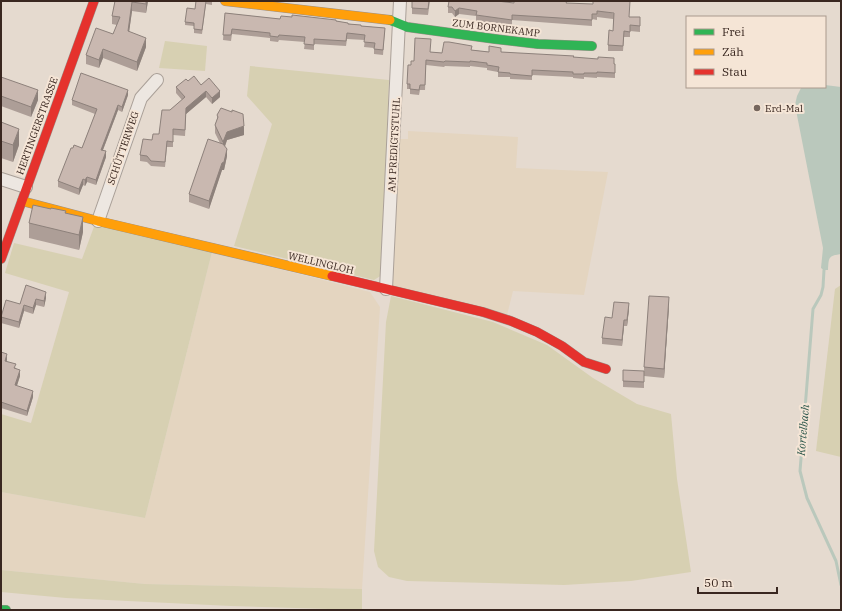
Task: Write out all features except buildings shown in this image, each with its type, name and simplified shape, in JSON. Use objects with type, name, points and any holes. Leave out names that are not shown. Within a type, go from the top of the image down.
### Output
[{"type":"main road","name":"HERTINGERSTRASSE","points":[[1,259],[94,1]]},
{"type":"main road","name":"ZUM BORNEKAMP","points":[[225,1],[391,20],[407,27],[530,44],[592,46]]},
{"type":"main road","name":"WELLINGLOH","points":[[22,201],[98,221],[483,312],[511,321],[537,332],[584,362],[606,370]]},
{"type":"main road","points":[[1,610],[6,610]]},
{"type":"street","name":"AM PREDIGTSTUHL","points":[[386,289],[400,1]]},
{"type":"street","name":"SCHÜTTERWEG","points":[[98,221],[141,98],[157,80]]},
{"type":"street","points":[[1,179],[26,187]]},
{"type":"shaded area","points":[[165,41],[207,46],[205,71],[159,68]]},
{"type":"shaded area","points":[[250,66],[389,80],[382,275],[374,280],[234,246],[272,124],[247,96]]},
{"type":"shaded area","points":[[826,85],[841,87],[841,254],[830,258],[828,270],[821,268],[823,248],[795,105],[801,88],[826,88]]},
{"type":"shaded area","points":[[408,131],[518,137],[516,168],[608,172],[584,295],[513,291],[507,315],[391,285],[400,139],[408,139]]},
{"type":"shaded area","points":[[95,224],[212,252],[145,518],[1,492],[1,414],[31,423],[69,292],[5,273],[14,243],[82,259]]},
{"type":"shaded area","points":[[212,252],[370,292],[380,307],[362,589],[145,584],[1,570],[1,492],[145,518]]},
{"type":"shaded area","points":[[841,285],[841,457],[816,451],[835,289]]},
{"type":"shaded area","points":[[391,296],[493,322],[547,345],[593,378],[637,404],[671,414],[677,479],[691,572],[631,581],[564,585],[407,581],[389,577],[378,567],[374,551],[386,322]]},
{"type":"shaded area","points":[[1,570],[145,584],[362,589],[362,610],[231,606],[66,598],[1,592]]},
{"type":"waterway","name":"Kortelbach","points":[[824,270],[821,295],[813,309],[800,471],[807,498],[836,561],[841,585]]},
{"type":"traffic: fast","points":[[390,20],[407,27],[495,39],[538,44],[592,46]]},
{"type":"traffic: fast","points":[[1,610],[6,610]]},
{"type":"traffic: slow","points":[[225,1],[390,20]]},
{"type":"traffic: slow","points":[[22,201],[98,221],[332,276]]},
{"type":"traffic: jam","points":[[1,259],[94,1]]},
{"type":"traffic: jam","points":[[332,276],[483,312],[511,321],[537,332],[562,346],[584,362],[606,369]]},
{"type":"place","name":"Erd-Mal","points":[[757,108]]}]
